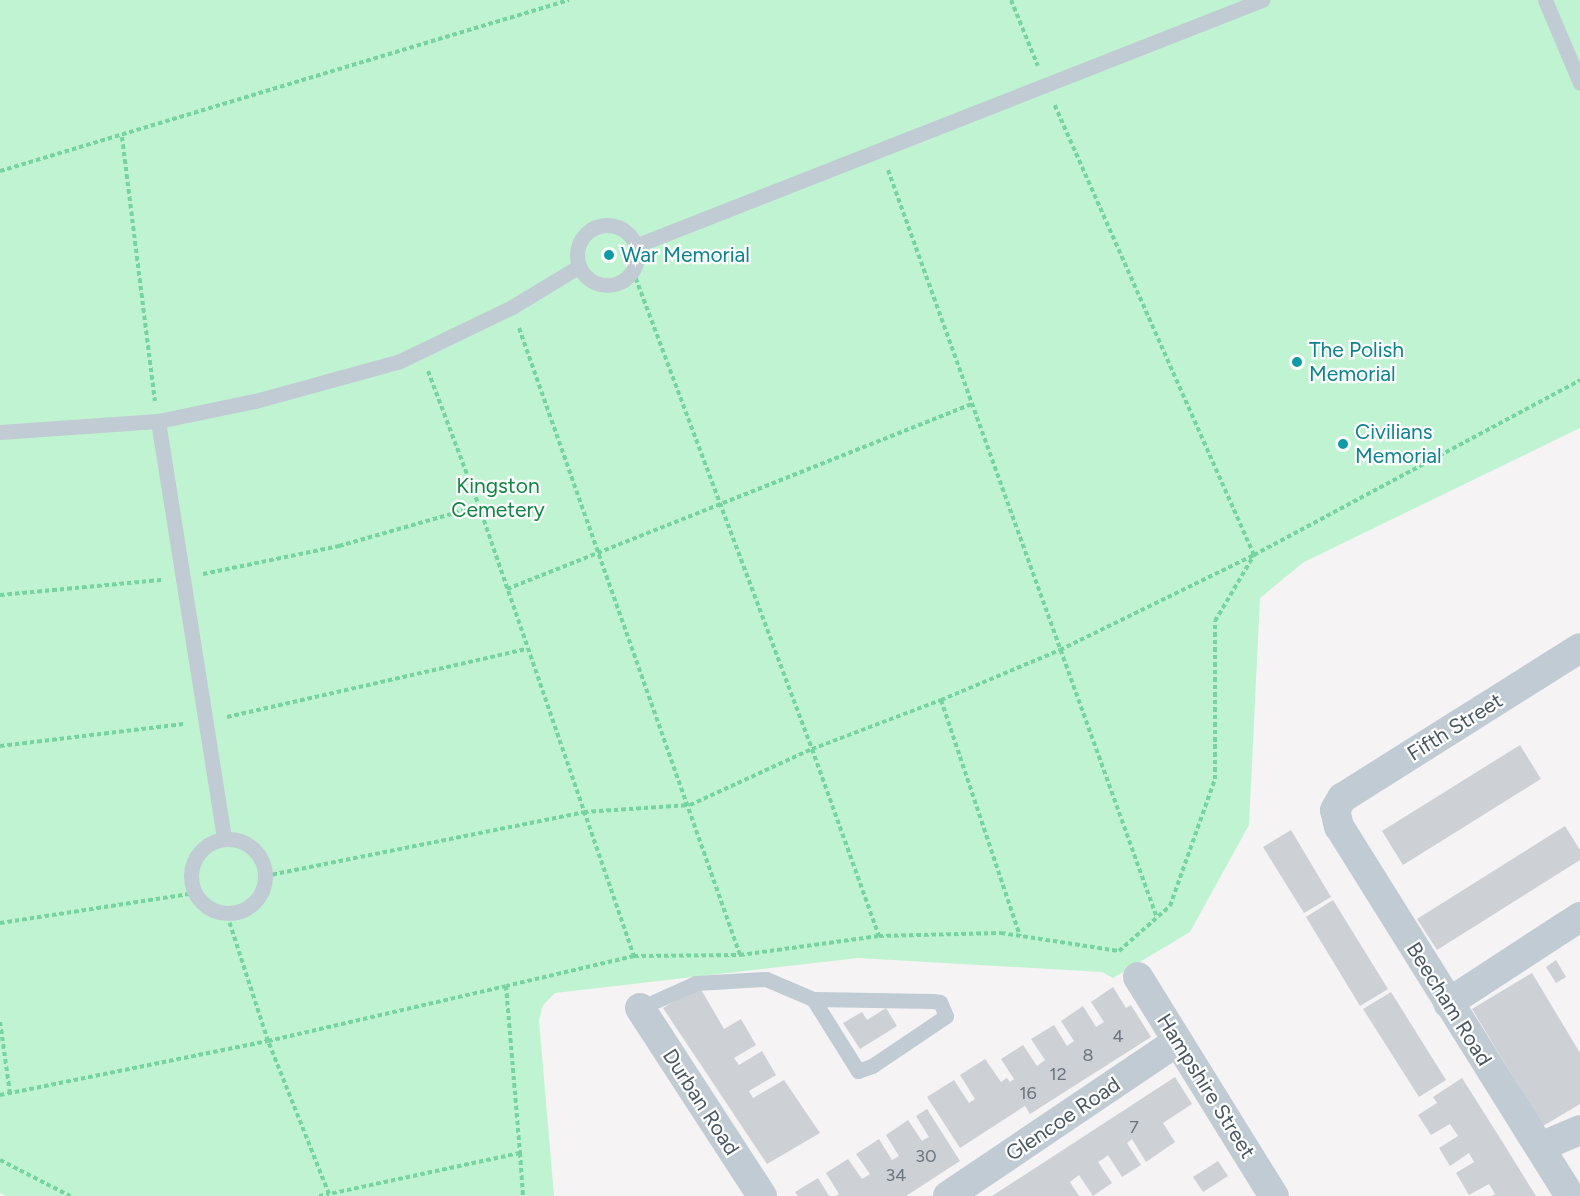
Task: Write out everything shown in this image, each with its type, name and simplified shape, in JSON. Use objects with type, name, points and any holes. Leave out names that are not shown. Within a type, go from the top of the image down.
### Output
[{"type":"street","name":"Fifth Street","points":[[1335,810],[1342,798],[1580,648]]},
{"type":"street","name":"Beecham Road","points":[[1335,810],[1338,827],[1570,1196]]},
{"type":"street","points":[[1448,1003],[1580,917]]},
{"type":"street","name":"Hampshire Street","points":[[1138,977],[1274,1196]]},
{"type":"street","name":"Durban Road","points":[[640,1008],[762,1196]]},
{"type":"street","name":"Glencoe Road","points":[[948,1196],[1178,1041]]},
{"type":"street","points":[[1540,1147],[1580,1130]]},
{"type":"lane","points":[[635,246],[1262,0]]},
{"type":"lane","points":[[1545,0],[1580,83]]},
{"type":"lane","points":[[598,226],[620,228],[635,246],[633,271],[617,284],[603,285],[585,276],[579,267],[580,241],[598,226]]},
{"type":"lane","points":[[0,432],[158,421],[266,398],[400,362],[512,307],[579,267]]},
{"type":"lane","points":[[158,421],[224,839]]},
{"type":"lane","points":[[224,839],[249,845],[258,854],[265,876],[263,888],[253,903],[238,911],[226,912],[203,903],[192,881],[196,857],[205,847],[224,839]]},
{"type":"lane","points":[[640,1008],[696,983],[750,978],[782,984],[813,999],[933,1000],[940,1002],[946,1016],[872,1066],[858,1071],[813,999]]},
{"type":"path","points":[[0,171],[122,137],[569,0]]},
{"type":"path","points":[[1011,0],[1046,85],[1254,555]]},
{"type":"path","points":[[122,137],[158,421]]},
{"type":"path","points":[[880,150],[1157,918]]},
{"type":"path","points":[[633,271],[812,749],[879,936]]},
{"type":"path","points":[[512,307],[690,805],[740,955]]},
{"type":"path","points":[[420,351],[479,506],[634,956]]},
{"type":"path","points":[[265,876],[584,812],[690,805],[812,749],[941,700],[1060,650],[1254,555],[1580,380]]},
{"type":"path","points":[[507,589],[600,554],[972,404]]},
{"type":"path","points":[[0,595],[183,578],[339,546],[479,506]]},
{"type":"path","points":[[0,1095],[268,1041],[634,956],[740,955],[879,936],[1020,936],[1119,951],[1170,906],[1215,779],[1215,621],[1254,555]]},
{"type":"path","points":[[0,746],[205,722],[527,649]]},
{"type":"path","points":[[941,700],[1020,936]]},
{"type":"path","points":[[0,923],[196,893]]},
{"type":"path","points":[[226,912],[268,1041],[329,1194]]},
{"type":"path","points":[[506,986],[523,1196]]},
{"type":"path","points":[[0,1022],[10,1093]]},
{"type":"path","points":[[319,1196],[519,1153]]},
{"type":"path","points":[[0,1160],[70,1196]]},
{"type":"green space","name":"Kingston Cemetery","points":[[0,0],[1580,0],[1580,428],[1304,562],[1260,598],[1249,825],[1190,932],[1113,978],[1102,972],[858,958],[555,993],[543,1005],[539,1020],[554,1196],[6,1196],[0,1193]]},
{"type":"building","points":[[1520,745],[1541,779],[1403,865],[1382,831]]},
{"type":"building","points":[[1565,826],[1580,850],[1580,860],[1437,950],[1417,919]]},
{"type":"building","points":[[1291,830],[1331,897],[1304,913],[1263,847]]},
{"type":"building","points":[[1333,900],[1388,989],[1360,1006],[1306,917]]},
{"type":"building","points":[[1556,960],[1566,977],[1556,983],[1546,967]]},
{"type":"building","points":[[1532,973],[1580,1053],[1580,1104],[1543,1126],[1472,1009]]},
{"type":"building","points":[[699,986],[724,1029],[741,1019],[756,1045],[734,1058],[739,1065],[762,1051],[776,1075],[749,1091],[753,1098],[784,1080],[820,1133],[767,1164],[663,1008]]},
{"type":"building","points":[[1113,987],[1126,1008],[1131,1005],[1151,1037],[1030,1114],[1025,1106],[960,1148],[927,1097],[954,1080],[969,1103],[975,1099],[960,1075],[985,1059],[1001,1082],[1007,1078],[1010,1082],[1014,1079],[1001,1059],[1023,1045],[1037,1066],[1045,1060],[1031,1039],[1054,1025],[1067,1046],[1074,1041],[1061,1021],[1083,1006],[1096,1027],[1104,1022],[1091,1002]]},
{"type":"building","points":[[1391,992],[1446,1080],[1419,1097],[1363,1009]]},
{"type":"building","points":[[886,1008],[897,1026],[860,1049],[843,1023],[862,1012],[867,1020]]},
{"type":"building","points":[[1175,1077],[1192,1104],[1163,1123],[1175,1142],[1146,1162],[1132,1139],[1127,1143],[1141,1165],[1122,1177],[1108,1155],[1098,1162],[1112,1183],[1093,1196],[1079,1175],[1070,1182],[1079,1196],[992,1196]]},
{"type":"building","points":[[1462,1078],[1536,1196],[1492,1196],[1495,1194],[1489,1184],[1469,1195],[1456,1173],[1474,1162],[1469,1153],[1450,1166],[1439,1148],[1458,1136],[1450,1124],[1431,1135],[1418,1115],[1437,1103],[1433,1097]]},
{"type":"building","points":[[927,1109],[960,1161],[906,1196],[836,1196],[839,1194],[826,1173],[848,1159],[862,1179],[870,1174],[856,1154],[879,1139],[892,1160],[899,1156],[886,1135],[908,1120],[922,1141],[929,1137],[916,1116]]},
{"type":"building","points":[[1218,1161],[1228,1176],[1203,1192],[1193,1177]]},
{"type":"building","points":[[818,1178],[829,1196],[798,1196],[795,1192]]},
{"type":"place","name":"War Memorial","points":[[609,255]]},
{"type":"place","name":"The Polish Memorial","points":[[1297,362]]},
{"type":"place","name":"Civilians Memorial","points":[[1343,444]]}]
